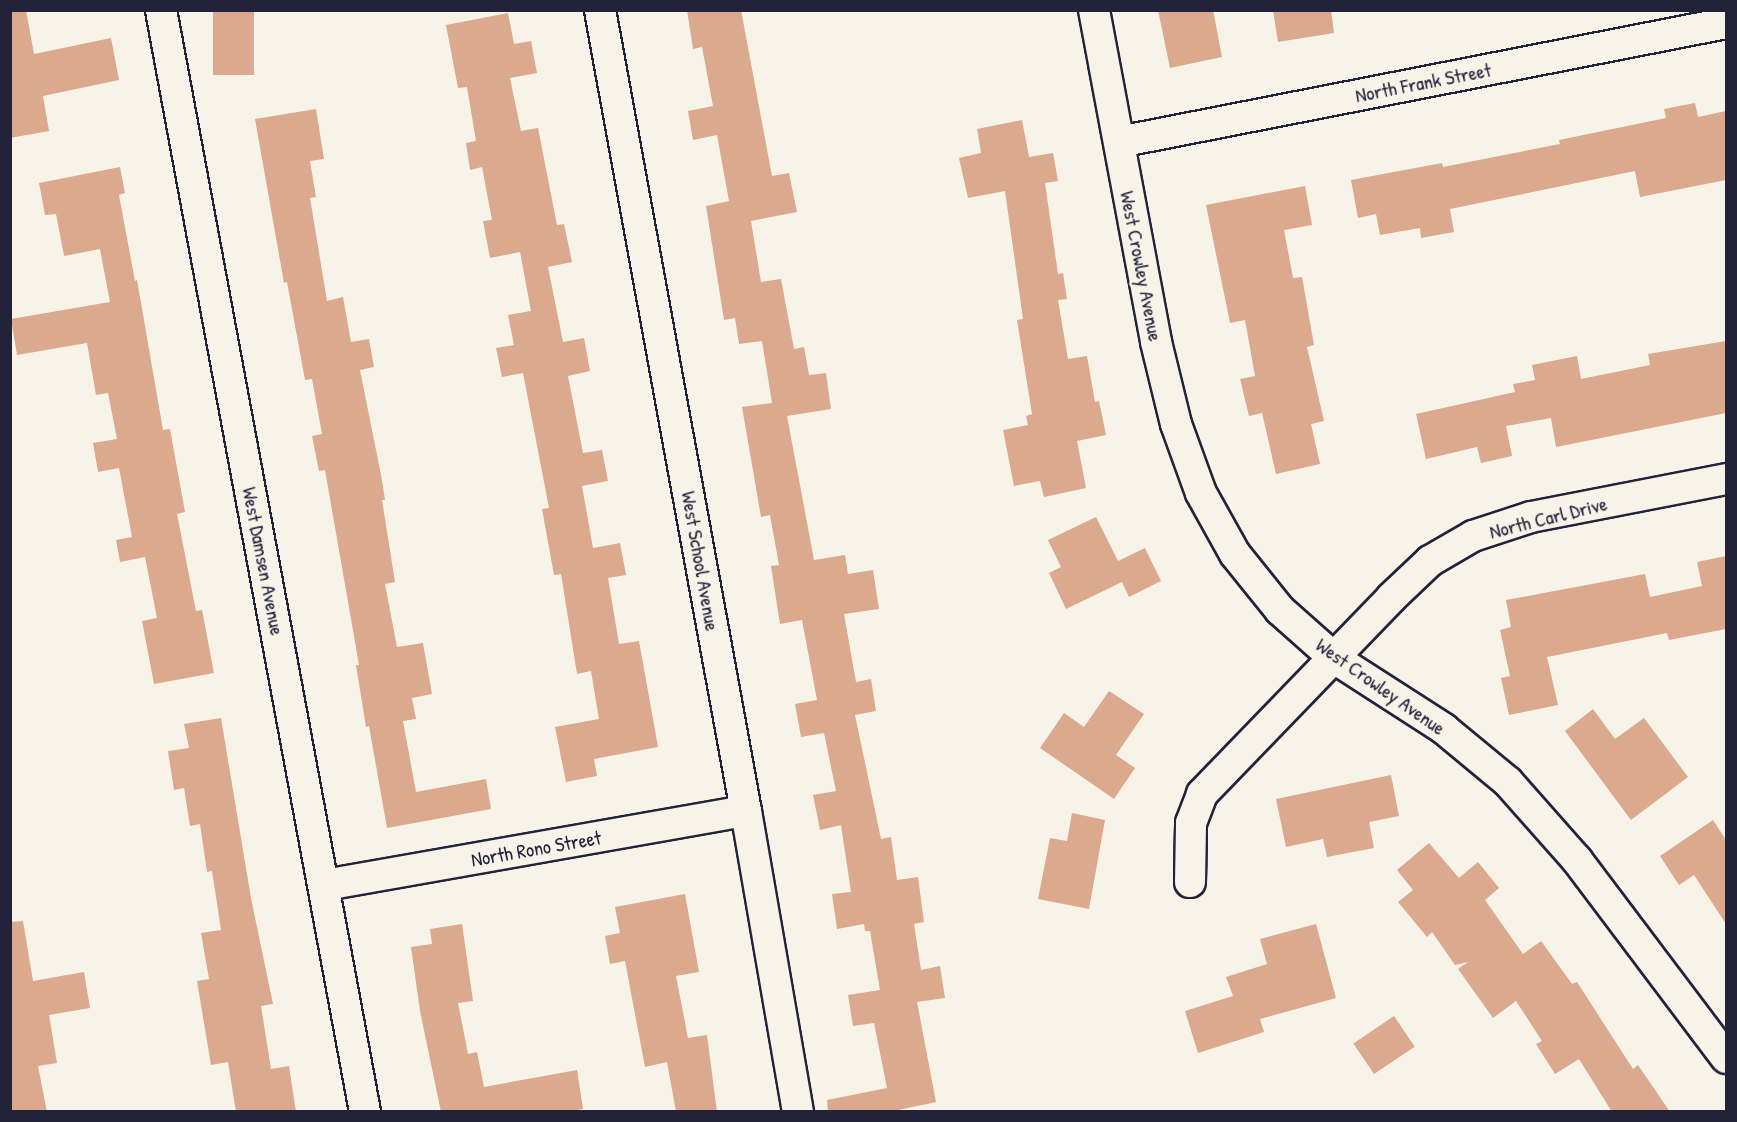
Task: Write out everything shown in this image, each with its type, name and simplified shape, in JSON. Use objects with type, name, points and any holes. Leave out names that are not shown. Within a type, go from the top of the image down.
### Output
[{"type":"street","name":"West Damsen Avenue","points":[[161,10],[325,885],[365,1112]]},
{"type":"street","name":"West School Avenue","points":[[600,10],[746,811],[798,1112]]},
{"type":"street","name":"West Crowley Avenue","points":[[1094,10],[1156,342],[1176,424],[1201,493],[1235,554],[1280,610],[1334,658],[1444,729],[1508,782],[1577,860],[1726,1058]]},
{"type":"street","name":"North Frank Street","points":[[1119,142],[1726,23]]},
{"type":"street","name":"North Carl Drive","points":[[1190,882],[1191,823],[1202,794],[1431,561],[1473,536],[1531,518],[1726,479]]},
{"type":"street","name":"North Rono Street","points":[[325,885],[746,811]]},
{"type":"building","points":[[10,10],[26,10],[34,54],[111,38],[119,80],[43,96],[49,131],[10,138]]},
{"type":"building","points":[[213,10],[254,10],[254,75],[213,75]]},
{"type":"building","points":[[687,10],[741,10],[772,176],[789,173],[797,212],[751,221],[761,282],[781,279],[794,349],[804,347],[809,375],[826,373],[831,409],[787,416],[814,560],[845,555],[848,574],[873,570],[879,609],[844,614],[856,682],[871,679],[876,711],[855,715],[881,839],[891,837],[897,880],[918,877],[924,922],[914,924],[921,970],[940,966],[945,998],[917,1002],[936,1102],[889,1112],[828,1112],[827,1100],[887,1088],[874,1023],[853,1026],[848,995],[880,990],[870,931],[865,931],[864,924],[837,929],[832,894],[851,892],[841,825],[820,830],[813,795],[836,791],[824,733],[801,737],[795,704],[817,700],[802,620],[780,624],[771,566],[779,565],[770,515],[761,517],[742,407],[772,403],[762,341],[739,344],[735,318],[724,320],[706,206],[729,201],[717,135],[693,140],[688,111],[713,106],[702,47],[693,49]]},
{"type":"building","points":[[1158,10],[1213,10],[1222,57],[1170,68]]},
{"type":"building","points":[[1273,10],[1331,10],[1334,33],[1278,42]]},
{"type":"building","points":[[508,13],[514,44],[531,41],[537,73],[510,78],[521,131],[538,128],[557,225],[564,224],[572,262],[548,267],[563,342],[584,338],[590,371],[568,376],[583,453],[602,450],[608,481],[582,486],[593,548],[620,543],[626,575],[608,578],[619,644],[639,641],[658,747],[594,759],[597,776],[566,782],[555,727],[599,719],[591,671],[577,674],[561,574],[554,575],[542,509],[549,508],[523,373],[502,377],[496,348],[514,345],[508,315],[531,311],[520,252],[490,258],[483,221],[492,220],[482,167],[470,170],[466,143],[476,141],[467,87],[458,88],[446,25]]},
{"type":"building","points":[[1695,103],[1698,117],[1726,111],[1726,180],[1640,197],[1635,171],[1450,209],[1454,232],[1421,238],[1420,228],[1380,235],[1376,214],[1358,218],[1351,180],[1442,163],[1443,167],[1560,144],[1559,140],[1666,118],[1664,109]]},
{"type":"building","points":[[316,109],[324,159],[310,161],[316,197],[310,198],[327,301],[343,297],[351,342],[369,339],[374,367],[360,370],[382,480],[385,500],[382,500],[395,582],[385,584],[397,647],[423,643],[432,694],[412,698],[416,719],[403,721],[416,792],[486,779],[491,809],[387,828],[369,726],[366,727],[356,665],[359,665],[325,470],[319,471],[312,436],[322,434],[312,379],[305,380],[287,282],[284,283],[255,119]]},
{"type":"building","points":[[1022,120],[1029,157],[1053,153],[1058,181],[1045,183],[1058,274],[1063,273],[1067,299],[1058,300],[1068,359],[1087,356],[1095,402],[1099,401],[1106,435],[1077,441],[1086,488],[1044,497],[1040,481],[1014,486],[1003,430],[1028,425],[1026,416],[1032,414],[1017,320],[1023,319],[1005,191],[968,198],[959,158],[981,153],[977,129]]},
{"type":"building","points":[[120,167],[125,193],[119,195],[135,281],[137,280],[163,430],[170,429],[185,512],[177,514],[196,611],[202,610],[214,673],[154,684],[142,621],[157,618],[145,557],[120,562],[116,540],[132,537],[119,468],[98,472],[93,443],[117,439],[108,393],[96,395],[87,343],[17,355],[11,319],[110,302],[100,249],[64,256],[56,214],[45,215],[39,183]]},
{"type":"building","points":[[1305,186],[1312,225],[1284,230],[1293,278],[1302,277],[1314,345],[1307,347],[1324,421],[1311,424],[1320,464],[1276,474],[1262,413],[1249,416],[1240,379],[1255,376],[1245,320],[1230,323],[1206,205]]},
{"type":"building","points":[[1726,341],[1726,413],[1556,447],[1551,418],[1506,426],[1512,456],[1481,463],[1477,447],[1426,459],[1416,414],[1515,392],[1513,384],[1535,380],[1532,365],[1577,356],[1581,379],[1650,365],[1648,354]]},
{"type":"building","points":[[1096,517],[1118,561],[1145,548],[1161,581],[1129,597],[1122,582],[1066,609],[1049,573],[1061,567],[1048,540]]},
{"type":"building","points":[[1726,556],[1726,629],[1669,640],[1667,633],[1547,657],[1558,705],[1509,715],[1501,678],[1510,676],[1500,630],[1511,627],[1506,600],[1645,574],[1650,597],[1702,586],[1697,562]]},
{"type":"building","points":[[1109,691],[1144,714],[1116,755],[1135,768],[1114,799],[1040,748],[1064,713],[1084,727]]},
{"type":"building","points":[[1593,709],[1615,739],[1644,718],[1688,777],[1631,820],[1565,731]]},
{"type":"building","points":[[221,718],[251,898],[273,1004],[261,1006],[271,1069],[289,1066],[296,1112],[236,1112],[228,1062],[211,1065],[197,981],[209,979],[201,933],[221,930],[212,871],[207,872],[200,824],[190,826],[184,788],[174,790],[168,751],[189,748],[184,724]]},
{"type":"building","points":[[1391,775],[1399,816],[1369,822],[1374,848],[1327,857],[1323,839],[1286,847],[1276,799]]},
{"type":"building","points":[[1072,813],[1105,820],[1089,909],[1038,899],[1050,838],[1067,841]]},
{"type":"building","points":[[1713,820],[1726,840],[1726,924],[1694,875],[1679,885],[1660,856]]},
{"type":"building","points":[[1429,843],[1459,878],[1478,862],[1499,888],[1485,900],[1523,954],[1541,941],[1572,984],[1577,982],[1633,1069],[1638,1065],[1670,1112],[1612,1112],[1579,1059],[1555,1074],[1536,1044],[1542,1041],[1516,1001],[1493,1018],[1458,969],[1468,962],[1455,965],[1432,932],[1427,937],[1398,902],[1413,890],[1397,870]]},
{"type":"building","points":[[685,894],[699,972],[676,976],[688,1038],[707,1035],[717,1112],[676,1112],[667,1062],[645,1067],[625,961],[610,964],[605,936],[620,933],[615,907]]},
{"type":"building","points":[[23,921],[33,981],[84,972],[90,1008],[49,1015],[57,1063],[38,1066],[47,1112],[10,1112],[10,922]]},
{"type":"building","points":[[462,924],[473,1001],[458,1003],[468,1054],[477,1052],[484,1087],[577,1070],[583,1109],[565,1112],[441,1112],[420,1011],[411,947],[432,944],[430,929]]},
{"type":"building","points":[[1316,924],[1336,998],[1260,1019],[1264,1032],[1198,1053],[1185,1011],[1233,996],[1226,977],[1267,964],[1260,939]]},
{"type":"building","points":[[1394,1016],[1415,1047],[1374,1074],[1353,1043]]}]
